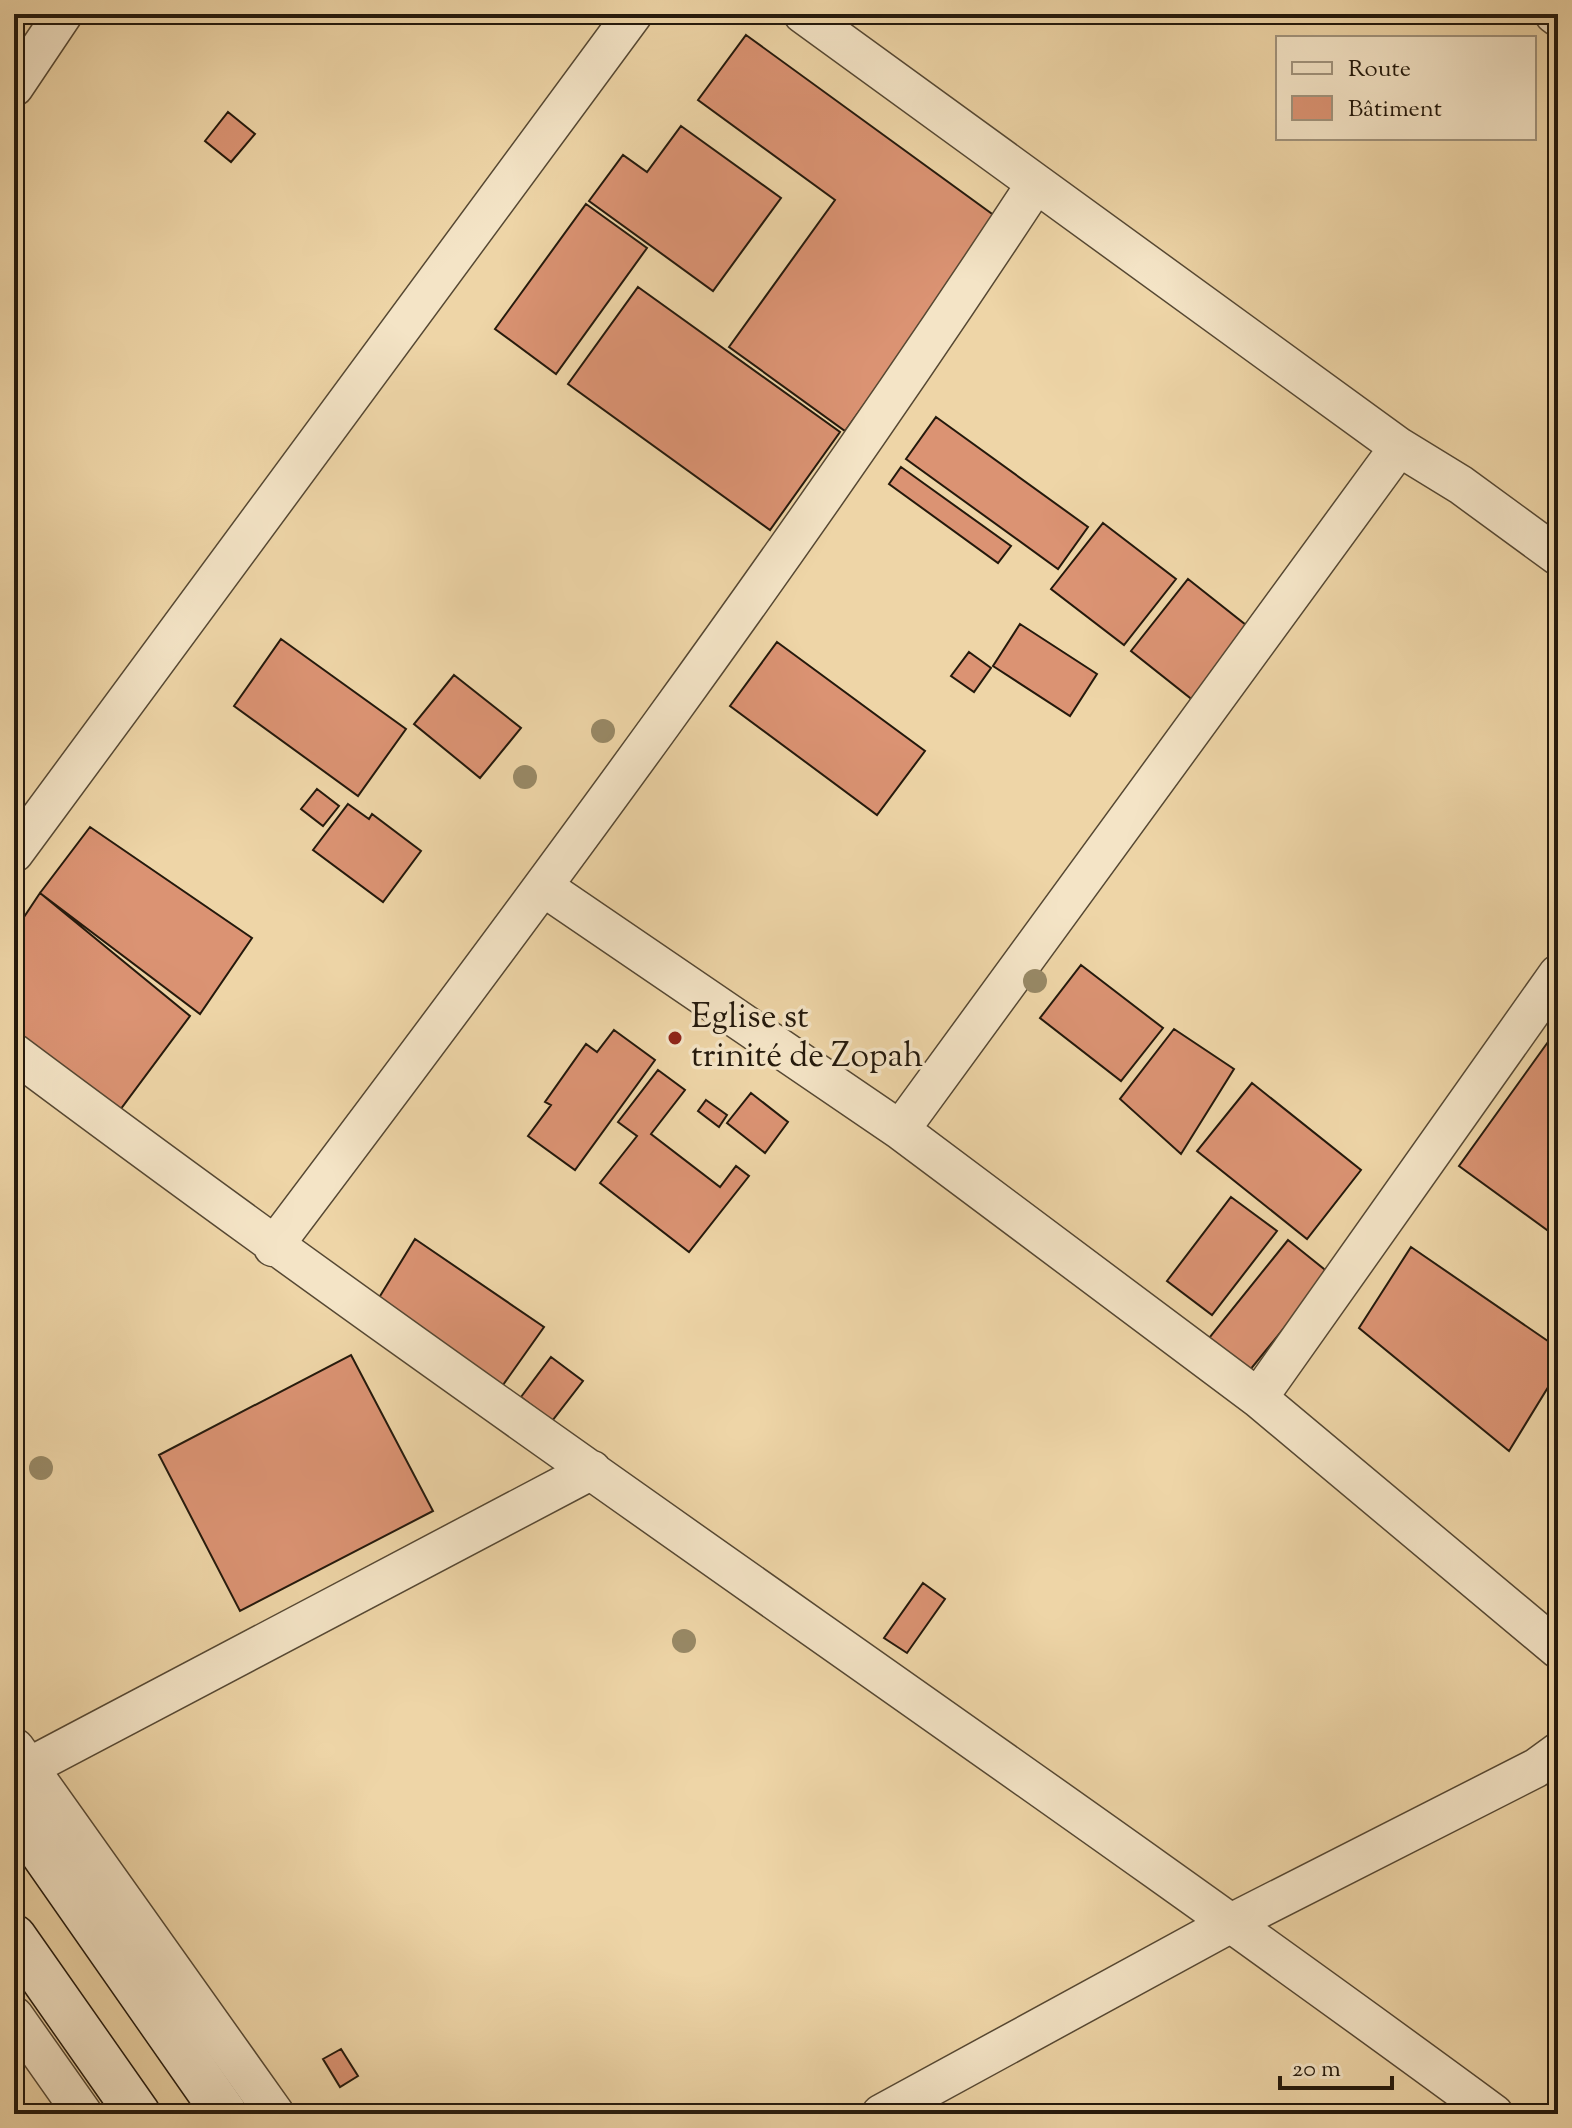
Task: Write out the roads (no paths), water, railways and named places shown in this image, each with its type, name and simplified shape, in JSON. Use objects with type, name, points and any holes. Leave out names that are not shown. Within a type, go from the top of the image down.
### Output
[{"type":"main road","points":[[14,1812],[225,2114]]},
{"type":"main road","points":[[14,1937],[138,2114]]},
{"type":"street","points":[[14,87],[63,14]]},
{"type":"street","points":[[14,853],[633,14]]},
{"type":"street","points":[[803,14],[1399,447],[1461,485],[1558,556]]},
{"type":"street","points":[[273,1247],[545,888],[934,339],[1035,185]]},
{"type":"street","points":[[900,1130],[1399,447]]},
{"type":"street","points":[[545,888],[900,1130],[1258,1398],[1558,1649]]},
{"type":"street","points":[[1258,1398],[1558,974]]},
{"type":"street","points":[[14,1053],[273,1247],[1233,1922],[1494,2114]]},
{"type":"street","points":[[275,2114],[21,1756],[592,1470]]},
{"type":"street","points":[[881,2114],[1233,1922],[1536,1768],[1558,1752]]},
{"type":"street","points":[[14,2016],[83,2114]]},
{"type":"place","name":"Eglise st trinité de Zopah","points":[[675,1038]]}]
